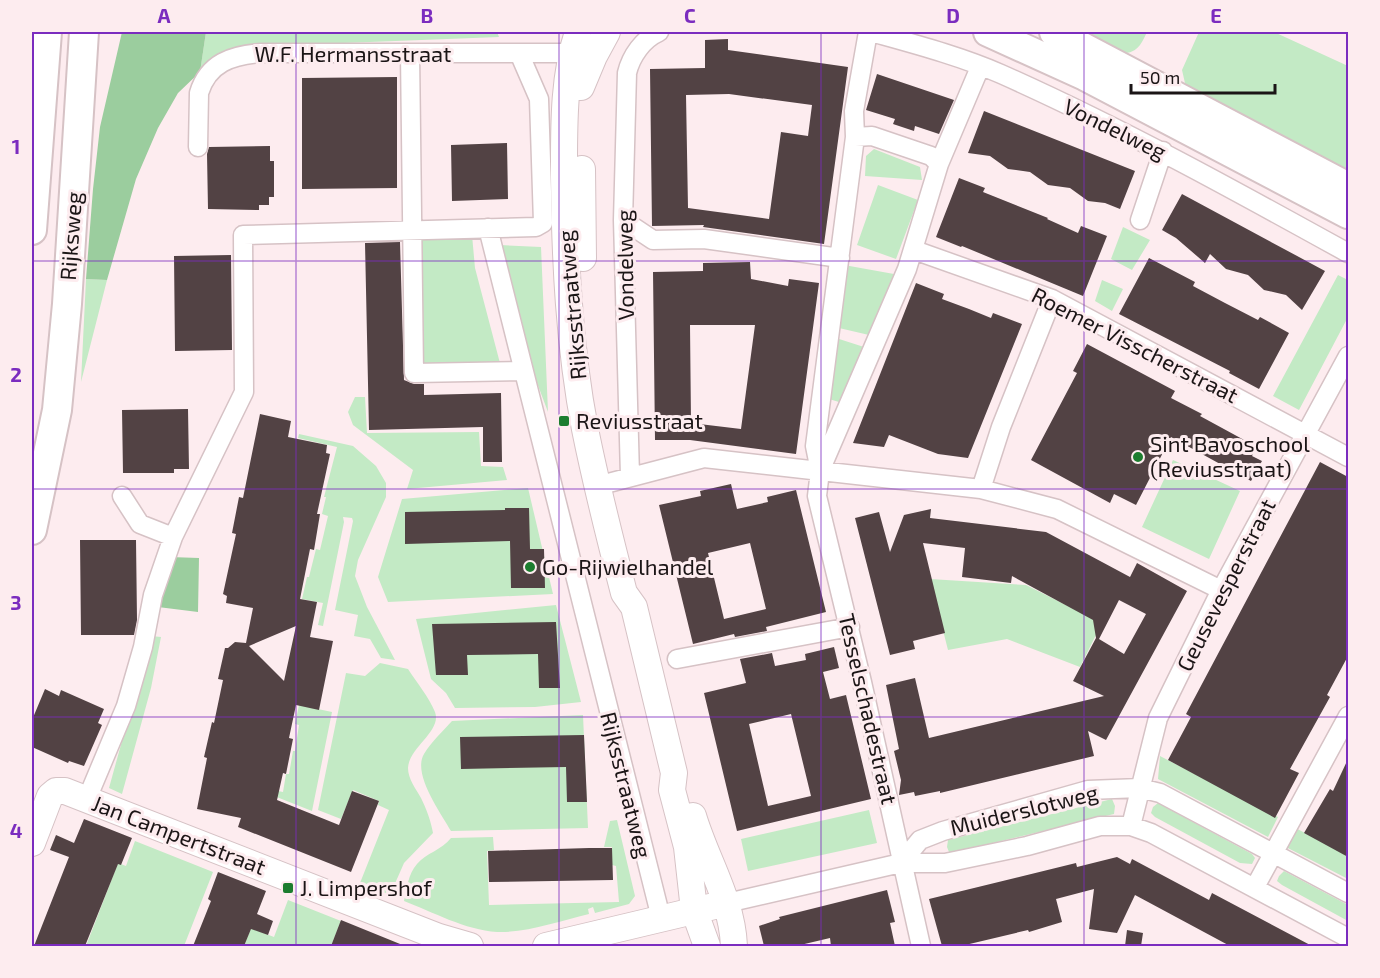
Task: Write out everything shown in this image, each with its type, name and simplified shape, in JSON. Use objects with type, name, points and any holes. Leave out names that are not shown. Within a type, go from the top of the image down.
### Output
[{"type":"main road","name":"Rijksweg","points":[[32,230],[47,32]]},
{"type":"main road","name":"Rijksstraatweg","points":[[581,87],[607,32]]},
{"type":"main road","name":"Vondelweg","points":[[988,32],[1085,76],[1348,214]]},
{"type":"main road","points":[[1054,32],[1348,187]]},
{"type":"main road","name":"Rijksweg","points":[[32,530],[57,410],[86,36]]},
{"type":"main road","name":"Rijksstraatweg","points":[[579,42],[577,73],[581,87],[584,326],[596,425],[613,481],[624,593],[634,607],[674,773],[672,790],[687,847],[694,910],[707,946]]},
{"type":"main road","name":"Rijksstraatweg","points":[[579,42],[564,149],[564,222],[571,327],[585,427],[613,481]]},
{"type":"main road","name":"Rijksstraatweg","points":[[674,773],[685,787],[701,842],[727,903],[734,946]]},
{"type":"main road","name":"Jan Campertstraat","points":[[32,843],[50,796],[56,791],[65,790],[437,942],[470,946]]},
{"type":"main road","points":[[546,946],[727,903]]},
{"type":"street","name":"Vondelweg","points":[[613,481],[627,73],[629,64],[642,45],[659,32]]},
{"type":"street","name":"Vondelweg","points":[[870,32],[928,48],[999,73],[1163,151],[1348,253]]},
{"type":"street","name":"Tesselschadestraat","points":[[820,471],[815,446],[855,137],[854,111],[870,32]]},
{"type":"street","name":"W.F. Hermansstraat","points":[[198,147],[201,86],[210,70],[228,58],[261,53],[519,53],[579,42]]},
{"type":"street","points":[[410,53],[414,373],[522,371]]},
{"type":"street","name":"Rijksstraatweg","points":[[519,53],[539,99],[543,223],[536,228],[488,228],[660,918]]},
{"type":"street","name":"Tesselschadestraat","points":[[921,946],[850,627],[817,496],[820,471],[914,250],[939,164],[980,67]]},
{"type":"street","points":[[855,137],[872,136],[931,156],[939,164]]},
{"type":"street","points":[[1140,220],[1163,151]]},
{"type":"street","points":[[1230,188],[1245,160]]},
{"type":"street","points":[[623,220],[653,240],[704,239],[840,258]]},
{"type":"street","points":[[87,799],[126,706],[143,646],[153,595],[173,537],[244,392],[243,235],[488,228]]},
{"type":"street","name":"Roemer Visscherstraat","points":[[914,250],[1052,298],[1348,457]]},
{"type":"street","points":[[981,489],[1001,427],[1052,298]]},
{"type":"street","name":"Geusevesperstraat","points":[[1131,826],[1158,718],[1221,590],[1348,356]]},
{"type":"street","points":[[613,481],[704,458],[981,489],[1057,509],[1221,590]]},
{"type":"street","points":[[122,496],[140,524],[173,537]]},
{"type":"street","points":[[677,659],[850,627]]},
{"type":"street","points":[[1256,887],[1348,716]]},
{"type":"street","name":"Muiderslotweg","points":[[901,862],[920,840],[943,831],[1088,790],[1140,788],[1160,793],[1348,893]]},
{"type":"street","name":"Muiderslotweg","points":[[727,903],[901,862],[945,863],[1028,846],[1100,826],[1131,826],[1151,833],[1256,887],[1348,938]]},
{"type":"green space","points":[[122,32],[206,32],[200,72],[178,93],[158,128],[136,179],[107,280],[86,279],[100,127]]},
{"type":"green space","points":[[206,32],[497,32],[499,37],[292,45],[200,72]]},
{"type":"green space","points":[[1074,32],[1147,32],[1140,45],[1133,51],[1125,53],[1107,50]]},
{"type":"green space","points":[[1199,32],[1274,32],[1348,66],[1348,180],[1187,92],[1182,70]]},
{"type":"green space","points":[[874,149],[920,167],[922,180],[865,176],[866,156]]},
{"type":"green space","points":[[878,185],[918,200],[896,259],[857,245]]},
{"type":"green space","points":[[1123,227],[1150,240],[1132,270],[1111,259]]},
{"type":"green space","points":[[472,235],[475,268],[501,367],[421,366],[421,236]]},
{"type":"green space","points":[[500,245],[541,247],[548,412],[525,351]]},
{"type":"green space","points":[[844,265],[894,274],[869,335],[839,328]]},
{"type":"green space","points":[[1338,275],[1348,280],[1348,317],[1299,410],[1273,396]]},
{"type":"green space","points":[[86,279],[107,280],[81,382]]},
{"type":"green space","points":[[1102,280],[1123,289],[1112,311],[1095,301]]},
{"type":"green space","points":[[836,338],[864,347],[839,402],[829,399]]},
{"type":"green space","points":[[355,397],[365,397],[367,433],[479,432],[481,466],[503,467],[507,480],[407,489],[413,470],[353,425],[348,412]]},
{"type":"green space","points":[[299,434],[353,446],[376,466],[386,483],[386,497],[358,560],[355,576],[367,607],[395,660],[381,658],[370,639],[354,636],[358,615],[335,610],[352,518],[343,517],[344,522],[323,626],[318,625],[323,603],[302,599],[316,549],[320,550],[328,516],[322,514],[326,497],[324,497],[337,447],[298,438]]},
{"type":"green space","points":[[1173,460],[1240,491],[1209,559],[1142,527]]},
{"type":"green space","points":[[528,488],[553,594],[388,602],[378,577],[402,499]]},
{"type":"green space","points":[[170,557],[199,558],[198,612],[158,607]]},
{"type":"green space","points":[[930,579],[1026,585],[1102,623],[1080,667],[1007,639],[948,650]]},
{"type":"green space","points":[[556,605],[581,702],[535,707],[455,708],[446,693],[431,679],[416,619]]},
{"type":"green space","points":[[151,636],[161,637],[151,688],[122,794],[109,788]]},
{"type":"green space","points":[[380,663],[408,669],[430,701],[436,719],[430,733],[410,760],[408,768],[433,833],[404,863],[390,895],[360,883],[389,810],[378,805],[379,801],[353,790],[341,819],[318,810],[346,673],[365,676]]},
{"type":"green space","points":[[299,705],[332,712],[312,811],[254,788],[255,786],[283,792],[286,774],[289,774],[293,751],[295,751],[299,725],[295,724]]},
{"type":"green space","points":[[583,715],[588,828],[451,831],[429,793],[421,762],[430,745],[452,721]]},
{"type":"green space","points":[[1160,756],[1278,817],[1268,837],[1158,779]]},
{"type":"green space","points":[[1112,799],[1115,806],[1114,814],[955,852],[949,852],[947,847],[948,840]]},
{"type":"green space","points":[[1158,803],[1252,854],[1255,858],[1252,864],[1240,863],[1155,817],[1151,813],[1153,807]]},
{"type":"green space","points":[[869,810],[877,843],[748,871],[741,839]]},
{"type":"green space","points":[[617,820],[635,896],[629,904],[595,913],[593,907],[588,909],[589,914],[555,923],[520,931],[497,932],[461,924],[404,901],[408,881],[414,868],[421,860],[451,838],[493,837],[494,850],[487,851],[489,905],[619,902],[616,866],[612,865],[612,847],[604,847],[610,821]]},
{"type":"green space","points":[[1290,825],[1348,856],[1348,879],[1280,844]]},
{"type":"green space","points":[[135,841],[213,872],[184,946],[86,946],[118,863],[126,866]]},
{"type":"green space","points":[[1284,871],[1348,905],[1348,921],[1282,885],[1277,881]]},
{"type":"green space","points":[[288,900],[341,921],[331,946],[244,946],[251,928],[274,937]]},
{"type":"building","points":[[728,39],[728,50],[848,67],[824,244],[703,227],[704,225],[652,226],[650,69],[705,68],[705,40]],"holes":[[[729,94],[812,105],[808,136],[781,132],[769,219],[688,208],[686,95]]]},
{"type":"building","points":[[877,74],[954,100],[939,134],[915,126],[914,131],[893,124],[895,119],[866,110]]},
{"type":"building","points":[[397,77],[397,188],[302,189],[302,78]]},
{"type":"building","points":[[984,111],[1135,171],[1120,209],[1105,203],[1088,201],[1070,188],[1048,185],[1030,172],[1008,169],[990,156],[968,153]]},
{"type":"building","points":[[507,143],[508,199],[452,201],[451,145]]},
{"type":"building","points":[[270,146],[270,161],[274,161],[274,197],[269,197],[269,205],[259,205],[259,210],[208,209],[207,154],[209,147]]},
{"type":"building","points":[[959,178],[985,188],[983,192],[1048,218],[1078,233],[1081,226],[1107,236],[1083,296],[936,237]]},
{"type":"building","points":[[1182,194],[1325,271],[1302,310],[1286,295],[1264,290],[1248,275],[1226,269],[1210,254],[1205,263],[1176,238],[1162,230]]},
{"type":"building","points":[[400,242],[404,380],[414,384],[424,384],[424,395],[501,393],[502,462],[483,462],[483,427],[369,430],[365,243]]},
{"type":"building","points":[[231,255],[232,350],[175,351],[174,256]]},
{"type":"building","points":[[1149,258],[1195,282],[1193,286],[1258,320],[1260,317],[1289,333],[1259,389],[1229,373],[1230,371],[1119,314]]},
{"type":"building","points":[[750,262],[751,279],[788,286],[789,279],[819,283],[796,454],[690,440],[655,440],[653,272],[703,271],[703,263]],"holes":[[[690,325],[755,325],[741,429],[691,423]]]},
{"type":"building","points":[[916,283],[944,294],[942,299],[991,318],[993,313],[1022,324],[968,458],[938,454],[889,435],[884,447],[853,443]]},
{"type":"building","points":[[1087,344],[1175,391],[1171,398],[1257,447],[1252,456],[1262,461],[1251,481],[1171,437],[1136,505],[1114,494],[1110,503],[1031,460],[1077,373],[1073,371]]},
{"type":"building","points":[[188,409],[189,469],[174,469],[174,473],[123,473],[122,410]]},
{"type":"building","points":[[260,414],[291,421],[288,437],[327,445],[326,453],[330,454],[317,514],[320,514],[314,550],[310,549],[300,599],[317,602],[310,637],[333,641],[319,710],[296,705],[289,738],[293,739],[286,774],[283,773],[277,800],[339,825],[352,791],[379,801],[351,872],[238,827],[241,818],[197,809],[207,758],[204,757],[223,680],[218,679],[225,648],[235,642],[246,643],[253,608],[226,603],[227,596],[223,594],[236,534],[232,533],[239,497],[243,498]],"holes":[[[296,626],[284,681],[249,646]]]},
{"type":"building","points":[[1320,462],[1348,477],[1348,656],[1327,695],[1330,697],[1290,769],[1299,773],[1275,818],[1168,760],[1191,717],[1186,714]]},
{"type":"building","points":[[731,484],[737,509],[768,502],[767,497],[796,490],[826,612],[766,627],[767,631],[735,637],[734,634],[693,644],[659,505],[701,496],[700,491]],"holes":[[[750,543],[766,609],[724,619],[708,553]]]},
{"type":"building","points":[[505,508],[529,508],[530,549],[544,549],[545,588],[511,588],[510,541],[405,544],[405,512],[505,510]]},
{"type":"building","points":[[931,509],[930,518],[1046,532],[1130,577],[1137,563],[1187,591],[1106,740],[1088,731],[1094,756],[940,793],[940,791],[915,796],[914,792],[899,795],[901,780],[894,751],[899,749],[886,685],[915,678],[929,738],[1104,696],[1073,681],[1096,638],[1093,620],[1012,576],[1011,583],[962,577],[965,548],[923,543],[945,633],[913,641],[915,649],[890,655],[855,518],[879,512],[890,552],[904,515]],"holes":[[[1119,600],[1146,614],[1124,654],[1099,639]]]},
{"type":"building","points":[[80,540],[136,540],[137,620],[134,635],[81,635]]},
{"type":"building","points":[[556,622],[560,688],[539,688],[538,654],[467,655],[468,675],[436,675],[432,624]]},
{"type":"building","points":[[834,647],[839,668],[823,672],[830,699],[846,695],[871,799],[737,831],[704,693],[746,683],[740,659],[772,653],[775,666],[806,660],[805,654]],"holes":[[[791,714],[811,796],[768,806],[749,724]]]},
{"type":"building","points":[[45,689],[59,696],[61,690],[104,709],[98,723],[102,725],[84,766],[69,761],[68,763],[32,747],[32,720]]},
{"type":"building","points":[[584,735],[587,802],[567,802],[566,767],[461,769],[460,737]]},
{"type":"building","points":[[1348,759],[1348,857],[1304,833],[1330,789],[1333,791]]},
{"type":"building","points":[[84,819],[132,838],[121,865],[118,864],[85,946],[34,946],[69,857],[50,850],[56,835],[74,843]]},
{"type":"building","points":[[612,848],[613,880],[489,882],[488,851]]},
{"type":"building","points":[[1117,857],[1130,864],[1132,859],[1209,900],[1212,893],[1312,946],[1230,946],[1135,895],[1117,933],[1089,929],[1094,889],[1056,899],[1062,922],[1029,932],[1028,930],[961,946],[942,946],[929,899],[1076,863],[1077,867]]},
{"type":"building","points":[[218,872],[266,891],[257,914],[273,921],[268,935],[251,929],[244,946],[193,946],[211,901],[208,899]]},
{"type":"building","points":[[887,890],[895,922],[890,923],[895,946],[831,946],[830,938],[796,946],[764,946],[759,926],[780,919],[779,917]]},
{"type":"building","points":[[341,920],[405,946],[331,946]]},
{"type":"building","points":[[1127,930],[1143,933],[1141,946],[1125,946]]},
{"type":"place","name":"Reviusstraat","points":[[564,421]]},
{"type":"place","name":"Sint Bavoschool (Reviusstraat)","points":[[1138,457]]},
{"type":"place","name":"Go-Rijwielhandel","points":[[530,567]]},
{"type":"place","name":"J. Limpershof","points":[[288,888]]}]
